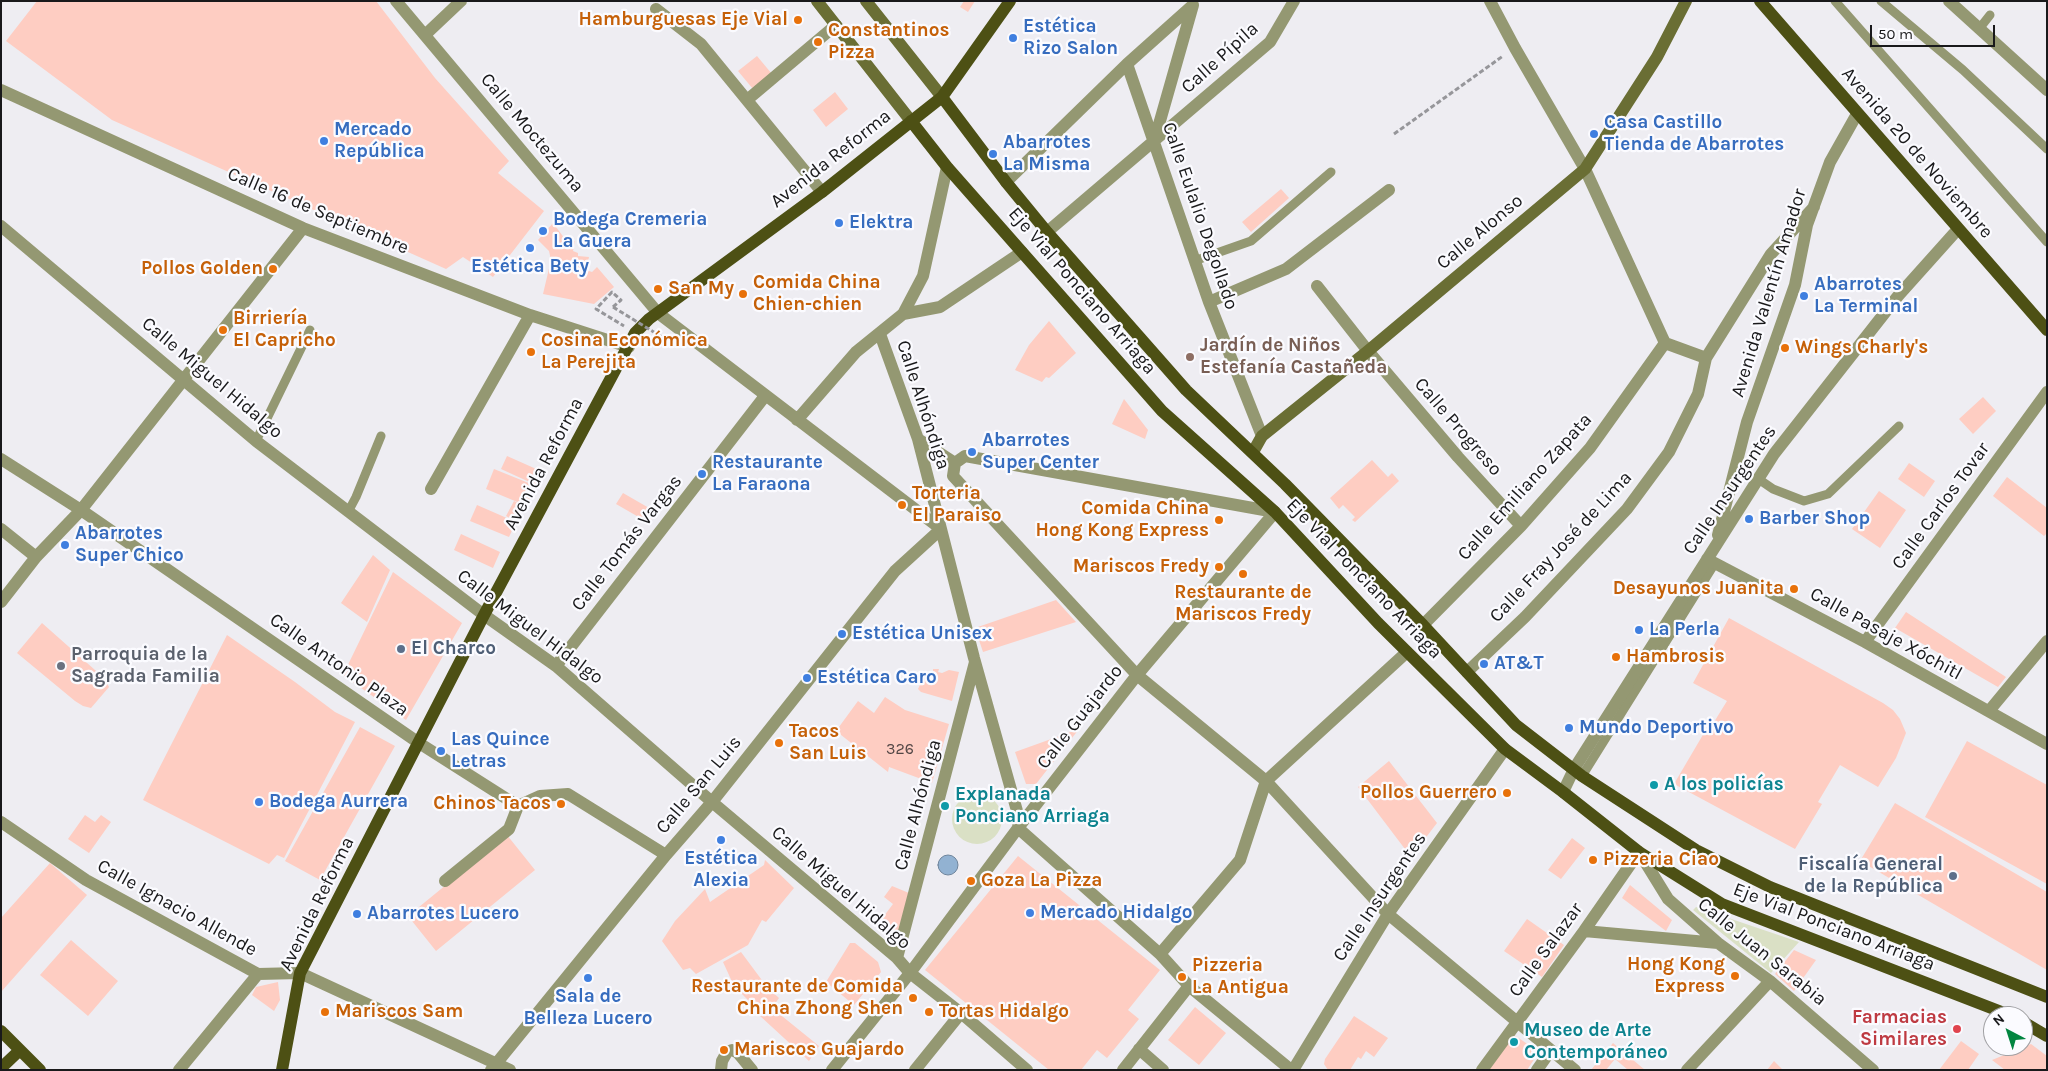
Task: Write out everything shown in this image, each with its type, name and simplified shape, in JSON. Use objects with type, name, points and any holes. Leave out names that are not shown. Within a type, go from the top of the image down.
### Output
[{"type":"main road","name":"Avenida Reforma","points":[[282,1070],[300,973],[420,743],[484,615],[635,333],[658,313],[822,192],[942,97],[1010,1]]},
{"type":"main road","name":"Avenida 20 de Noviembre","points":[[1760,1],[2047,330]]},
{"type":"main road","name":"Eje Vial Ponciano Arriaga","points":[[942,97],[1006,182],[1047,232],[1186,390],[1253,452],[1423,625],[1516,725],[1578,773],[1696,850],[1770,887],[2047,997]]},
{"type":"main road","name":"Eje Vial Ponciano Arriaga","points":[[911,121],[947,167],[1162,411],[1274,512],[1407,652],[1505,749],[1639,852],[1722,904],[1986,1006]]},
{"type":"main road","points":[[2033,1028],[2047,1036]]},
{"type":"main road","points":[[1,1031],[40,1070]]},
{"type":"main road","points":[[1,1068],[20,1050]]},
{"type":"street","name":"Calle Moctezuma","points":[[396,1],[658,313]]},
{"type":"street","points":[[425,35],[461,1]]},
{"type":"street","name":"Eje Vial Ponciano Arriaga","points":[[817,1],[911,121]]},
{"type":"street","name":"Eje Vial Ponciano Arriaga","points":[[866,1],[942,97]]},
{"type":"street","name":"Calle Pípila","points":[[1047,232],[1270,42],[1294,1]]},
{"type":"street","points":[[1490,1],[1585,169],[1665,343],[1706,358]]},
{"type":"street","name":"Calle Alonso","points":[[1253,452],[1262,436],[1368,351],[1585,169],[1657,57],[1686,1]]},
{"type":"street","points":[[1949,1],[2047,90]]},
{"type":"street","points":[[1154,142],[1194,3]]},
{"type":"street","points":[[1006,182],[1127,64],[1194,3]]},
{"type":"street","points":[[656,9],[701,44],[822,192]]},
{"type":"street","points":[[747,100],[836,25]]},
{"type":"street","name":"Calle Eulalio Degollado","points":[[1127,64],[1194,261],[1262,436]]},
{"type":"street","name":"Calle 16 de Septiembre","points":[[1,90],[303,228],[530,315],[629,347]]},
{"type":"street","name":"Avenida Valentín Amador","points":[[1714,547],[1747,422],[1795,284],[1807,225],[1830,162],[1857,114]]},
{"type":"street","points":[[797,420],[856,352],[903,314],[923,276],[947,167]]},
{"type":"street","points":[[1209,302],[1286,269],[1389,190]]},
{"type":"street","name":"Calle Fray José de Lima","points":[[1467,672],[1526,617],[1627,508],[1669,452],[1698,394],[1706,358],[1771,254],[1814,207]]},
{"type":"street","name":"Calle Miguel Hidalgo","points":[[1,226],[256,441],[484,615],[556,666],[712,802],[897,958],[910,973],[961,1013],[1027,1070]]},
{"type":"street","points":[[1,602],[36,557],[81,510],[303,228]]},
{"type":"street","name":"Calle Insurgentes","points":[[1563,792],[1578,773],[1711,561],[1714,547],[1757,478],[1898,296],[1958,229]]},
{"type":"street","points":[[903,314],[940,307],[1022,252]]},
{"type":"street","name":"Calle Progreso","points":[[1317,286],[1368,351],[1458,457],[1520,526]]},
{"type":"street","points":[[658,313],[941,530]]},
{"type":"street","points":[[431,489],[530,315]]},
{"type":"street","name":"Calle Alhóndiga","points":[[880,334],[918,439],[975,662],[1019,818],[1018,828]]},
{"type":"street","name":"Calle Emiliano Zapata","points":[[1423,625],[1520,526],[1590,448],[1665,343]]},
{"type":"street","name":"Calle Carlos Tovar","points":[[1865,642],[2047,392]]},
{"type":"street","name":"Calle Tomás Vargas","points":[[556,666],[765,396]]},
{"type":"street","points":[[918,439],[955,463]]},
{"type":"street","points":[[1274,512],[965,456],[955,463],[953,476],[1137,674],[1266,781],[1388,914],[1575,1070]]},
{"type":"street","name":"Calle Antonio Plaza","points":[[1,459],[81,510],[420,743],[518,806]]},
{"type":"street","name":"Calle Guajardo","points":[[832,1070],[910,973],[1018,828],[1137,674],[1274,512]]},
{"type":"street","points":[[1,528],[36,557]]},
{"type":"street","name":"Calle San Luis","points":[[493,1066],[666,854],[712,802],[895,571],[941,530]]},
{"type":"street","name":"Calle Pasaje Xóchitl","points":[[1711,561],[1865,642],[2047,744]]},
{"type":"street","points":[[1989,711],[2047,642]]},
{"type":"street","points":[[1160,954],[1240,860],[1266,781],[1407,652]]},
{"type":"street","name":"Calle Alhóndiga","points":[[897,958],[975,662]]},
{"type":"street","name":"Calle Insurgentes","points":[[1292,1070],[1388,914],[1505,749]]},
{"type":"street","points":[[445,881],[509,829],[518,806],[540,796],[568,794],[666,854]]},
{"type":"street","name":"Calle Ignacio Allende","points":[[1,822],[86,880],[258,974],[300,973],[493,1066],[510,1070]]},
{"type":"street","points":[[1018,828],[1160,954],[1189,986],[1292,1070]]},
{"type":"street","name":"Calle Salazar","points":[[1482,1070],[1516,1021],[1584,931],[1639,852]]},
{"type":"street","name":"Calle Juan Sarabia","points":[[1639,852],[1668,899],[1718,943],[1770,981],[1874,1070]]},
{"type":"street","points":[[1584,931],[1718,943]]},
{"type":"street","points":[[179,1070],[258,974]]},
{"type":"street","points":[[1687,1070],[1770,981]]},
{"type":"street","points":[[1122,1070],[1189,986]]},
{"type":"street","points":[[915,1070],[961,1013]]},
{"type":"street","points":[[1140,1049],[1163,1070]]},
{"type":"street","points":[[720,1070],[722,1060],[727,1052],[732,1050],[738,1053],[752,1070]]},
{"type":"street","points":[[1537,1070],[1551,1050]]},
{"type":"lane","points":[[1835,1],[2047,242]]},
{"type":"lane","points":[[1881,1],[1963,70],[2047,149]]},
{"type":"lane","points":[[1979,29],[1990,15]]},
{"type":"lane","points":[[1194,261],[1251,241],[1332,172]]},
{"type":"lane","points":[[256,441],[310,330]]},
{"type":"lane","points":[[1757,478],[1773,489],[1804,501],[1828,494],[1899,426]]},
{"type":"lane","points":[[348,512],[381,436]]},
{"type":"path","points":[[1394,134],[1515,48]]},
{"type":"path","points":[[635,333],[596,308],[612,292],[621,300],[613,307],[665,339]]},
{"type":"green space","points":[[977,794],[986,796],[997,805],[1002,819],[1000,828],[991,839],[977,844],[968,842],[957,833],[952,819],[954,810],[963,799]]},
{"type":"green space","points":[[1696,907],[1799,942],[1771,973],[1693,910]]},
{"type":"water","points":[[948,855],[955,858],[958,865],[955,872],[948,875],[941,872],[938,865],[941,858]]},
{"type":"building","name":"Mercado República","points":[[37,1],[376,1],[435,78],[509,161],[498,173],[544,211],[493,277],[463,257],[446,269],[112,120],[6,41]]},
{"type":"building","points":[[964,1],[975,1],[968,12],[960,7]]},
{"type":"building","points":[[757,56],[772,74],[753,89],[738,71]]},
{"type":"building","points":[[835,92],[848,109],[826,127],[813,110]]},
{"type":"building","points":[[1281,189],[1289,198],[1251,232],[1242,222]]},
{"type":"building","points":[[553,223],[565,239],[575,241],[573,251],[578,253],[578,256],[589,257],[586,270],[592,272],[597,267],[614,287],[594,304],[543,294],[551,260],[549,251],[538,240]]},
{"type":"building","points":[[1049,321],[1076,353],[1042,382],[1015,370],[1029,345]]},
{"type":"building","points":[[1983,397],[1996,411],[1973,434],[1959,419]]},
{"type":"building","points":[[1124,399],[1148,430],[1145,439],[1112,424]]},
{"type":"building","points":[[507,456],[543,472],[536,485],[501,469]]},
{"type":"building","points":[[1372,460],[1388,477],[1392,473],[1399,481],[1355,522],[1352,520],[1355,517],[1343,505],[1339,509],[1330,498]]},
{"type":"building","points":[[1909,463],[1935,481],[1924,497],[1898,479]]},
{"type":"building","points":[[494,469],[536,486],[527,506],[486,489]]},
{"type":"building","points":[[2007,477],[2047,508],[2047,533],[2044,536],[1993,496]]},
{"type":"building","points":[[1879,491],[1906,510],[1880,548],[1852,529]]},
{"type":"building","points":[[623,493],[656,512],[649,523],[616,504]]},
{"type":"building","points":[[514,501],[525,507],[517,522],[506,516]]},
{"type":"building","points":[[477,505],[516,522],[509,537],[470,521]]},
{"type":"building","points":[[461,534],[500,552],[493,568],[454,550]]},
{"type":"building","points":[[373,555],[390,570],[367,622],[341,603]]},
{"type":"building","name":"El Charco","points":[[393,572],[462,623],[406,720],[343,675]]},
{"type":"building","points":[[1056,600],[1076,622],[983,652],[975,628]]},
{"type":"building","points":[[1906,612],[2006,677],[1998,687],[1895,628]]},
{"type":"building","points":[[1729,618],[1883,703],[1893,710],[1900,719],[1906,733],[1896,758],[1878,787],[1840,765],[1818,802],[1822,804],[1795,849],[1674,784],[1704,733],[1706,735],[1727,701],[1693,683]]},
{"type":"building","name":"Parroquia de la Sagrada Familia","points":[[42,623],[104,678],[109,687],[91,708],[75,701],[17,653]]},
{"type":"building","points":[[227,635],[335,712],[355,722],[284,858],[277,855],[269,864],[143,800]]},
{"type":"building","points":[[933,669],[939,669],[938,672],[942,673],[949,670],[959,672],[952,701],[921,692],[918,689],[926,672],[933,672]]},
{"type":"building","points":[[885,697],[905,710],[949,724],[932,783],[889,767],[888,772],[836,731],[858,701],[874,713]]},
{"type":"building","points":[[360,727],[395,746],[320,880],[285,861]]},
{"type":"building","points":[[1079,729],[1036,784],[1026,784],[1015,752]]},
{"type":"building","points":[[1967,741],[2047,785],[2047,884],[1925,817]]},
{"type":"building","points":[[1389,761],[1437,823],[1411,857],[1358,787]]},
{"type":"building","name":"Fiscalía General de la República","points":[[1895,803],[2047,892],[2047,970],[1860,861]]},
{"type":"building","points":[[85,815],[95,822],[101,815],[111,822],[89,853],[68,839]]},
{"type":"building","points":[[507,835],[535,870],[436,951],[408,916]]},
{"type":"building","points":[[1572,838],[1585,848],[1561,879],[1548,870]]},
{"type":"building","name":"Mercado Hidalgo","points":[[1018,856],[1160,970],[1128,1010],[1139,1019],[1107,1058],[1097,1050],[1081,1070],[1049,1070],[925,970]]},
{"type":"building","points":[[765,860],[794,888],[766,922],[762,920],[748,945],[696,974],[690,968],[683,970],[662,941],[675,921],[705,889],[710,902],[764,865]]},
{"type":"building","points":[[50,863],[87,895],[1,992],[1,918]]},
{"type":"building","points":[[1630,885],[1672,920],[1666,931],[1622,898]]},
{"type":"building","points":[[892,886],[909,893],[898,932],[891,935],[878,924],[893,904],[884,897]]},
{"type":"building","points":[[1527,919],[1564,945],[1542,977],[1504,951]]},
{"type":"building","points":[[71,940],[118,981],[88,1016],[40,975]]},
{"type":"building","points":[[850,943],[855,943],[878,962],[881,972],[854,1005],[826,982]]},
{"type":"building","points":[[1794,950],[1816,960],[1794,991],[1775,974]]},
{"type":"building","points":[[741,952],[767,987],[779,998],[772,1008],[819,1046],[809,1061],[747,1004],[748,1000],[734,986],[723,962]]},
{"type":"building","points":[[278,982],[280,1000],[274,1011],[252,995],[256,987]]},
{"type":"building","points":[[1195,1007],[1226,1033],[1199,1065],[1168,1040]]},
{"type":"building","points":[[1354,1016],[1388,1038],[1374,1057],[1366,1051],[1361,1059],[1358,1057],[1350,1070],[1328,1070],[1324,1064],[1325,1059]]},
{"type":"building","name":"Museo de Arte Contemporáneo","points":[[1510,1032],[1539,1052],[1527,1070],[1484,1070]]},
{"type":"building","points":[[1961,1041],[1979,1054],[1968,1070],[1939,1070]]},
{"type":"building","points":[[1613,1043],[1645,1070],[1628,1070],[1615,1059],[1606,1070],[1591,1070]]},
{"type":"building","points":[[2033,1046],[2047,1056],[2047,1070],[2005,1070],[1992,1060],[2002,1056],[2033,1056]]},
{"type":"building","points":[[1774,1061],[1783,1070],[1767,1070]]},
{"type":"place","name":"Hamburguesas Eje Vial","points":[[798,20]]},
{"type":"place","name":"Estética Rizo Salon","points":[[1013,38]]},
{"type":"place","name":"Constantinos Pizza","points":[[818,42]]},
{"type":"place","name":"Casa Castillo Tienda de Abarrotes","points":[[1594,134]]},
{"type":"place","name":"Mercado República","points":[[324,141]]},
{"type":"place","name":"Abarrotes La Misma","points":[[993,154]]},
{"type":"place","name":"Elektra","points":[[839,223]]},
{"type":"place","name":"Bodega Cremeria La Guera","points":[[543,231]]},
{"type":"place","name":"Estética Bety","points":[[530,248]]},
{"type":"place","name":"Pollos Golden","points":[[273,269]]},
{"type":"place","name":"San My","points":[[658,289]]},
{"type":"place","name":"Comida China Chien-chien","points":[[743,294]]},
{"type":"place","name":"Abarrotes La Terminal","points":[[1804,296]]},
{"type":"place","name":"Birriería El Capricho","points":[[223,330]]},
{"type":"place","name":"Wings Charly's","points":[[1785,348]]},
{"type":"place","name":"Cosina Económica La Perejita","points":[[531,352]]},
{"type":"place","name":"Jardín de Niños Estefanía Castañeda","points":[[1190,357]]},
{"type":"place","name":"Abarrotes Super Center","points":[[972,452]]},
{"type":"place","name":"Restaurante La Faraona","points":[[702,474]]},
{"type":"place","name":"Torteria El Paraiso","points":[[902,505]]},
{"type":"place","name":"Barber Shop","points":[[1749,519]]},
{"type":"place","name":"Comida China Hong Kong Express","points":[[1219,520]]},
{"type":"place","name":"Abarrotes Super Chico","points":[[65,545]]},
{"type":"place","name":"Mariscos Fredy","points":[[1219,567]]},
{"type":"place","name":"Restaurante de Mariscos Fredy","points":[[1243,574]]},
{"type":"place","name":"Desayunos Juanita","points":[[1794,589]]},
{"type":"place","name":"La Perla","points":[[1639,630]]},
{"type":"place","name":"Estética Unisex","points":[[842,634]]},
{"type":"place","name":"El Charco","points":[[401,649]]},
{"type":"place","name":"Hambrosis","points":[[1616,657]]},
{"type":"place","name":"AT&T","points":[[1484,664]]},
{"type":"place","name":"Parroquia de la Sagrada Familia","points":[[61,666]]},
{"type":"place","name":"Estética Caro","points":[[807,678]]},
{"type":"place","name":"Mundo Deportivo","points":[[1569,728]]},
{"type":"place","name":"Tacos San Luis","points":[[779,743]]},
{"type":"place","name":"Las Quince Letras","points":[[441,751]]},
{"type":"place","name":"A los policías","points":[[1654,785]]},
{"type":"place","name":"Pollos Guerrero","points":[[1507,793]]},
{"type":"place","name":"Bodega Aurrera","points":[[259,802]]},
{"type":"place","name":"Chinos Tacos","points":[[561,804]]},
{"type":"place","name":"Explanada Ponciano Arriaga","points":[[945,806]]},
{"type":"place","name":"Estética Alexia","points":[[721,840]]},
{"type":"place","name":"Pizzeria Ciao","points":[[1593,860]]},
{"type":"place","name":"Fiscalía General de la República","points":[[1953,876]]},
{"type":"place","name":"Goza La Pizza","points":[[971,881]]},
{"type":"place","name":"Mercado Hidalgo","points":[[1030,913]]},
{"type":"place","name":"Abarrotes Lucero","points":[[357,914]]},
{"type":"place","name":"Hong Kong Express","points":[[1735,976]]},
{"type":"place","name":"Pizzeria La Antigua","points":[[1182,977]]},
{"type":"place","name":"Sala de Belleza Lucero","points":[[588,978]]},
{"type":"place","name":"Restaurante de Comida China Zhong Shen","points":[[913,998]]},
{"type":"place","name":"Mariscos Sam","points":[[325,1012]]},
{"type":"place","name":"Tortas Hidalgo","points":[[929,1012]]},
{"type":"place","name":"Farmacias Similares","points":[[1957,1029]]},
{"type":"place","name":"Museo de Arte Contemporáneo","points":[[1514,1042]]},
{"type":"place","name":"Mariscos Guajardo","points":[[724,1050]]}]
